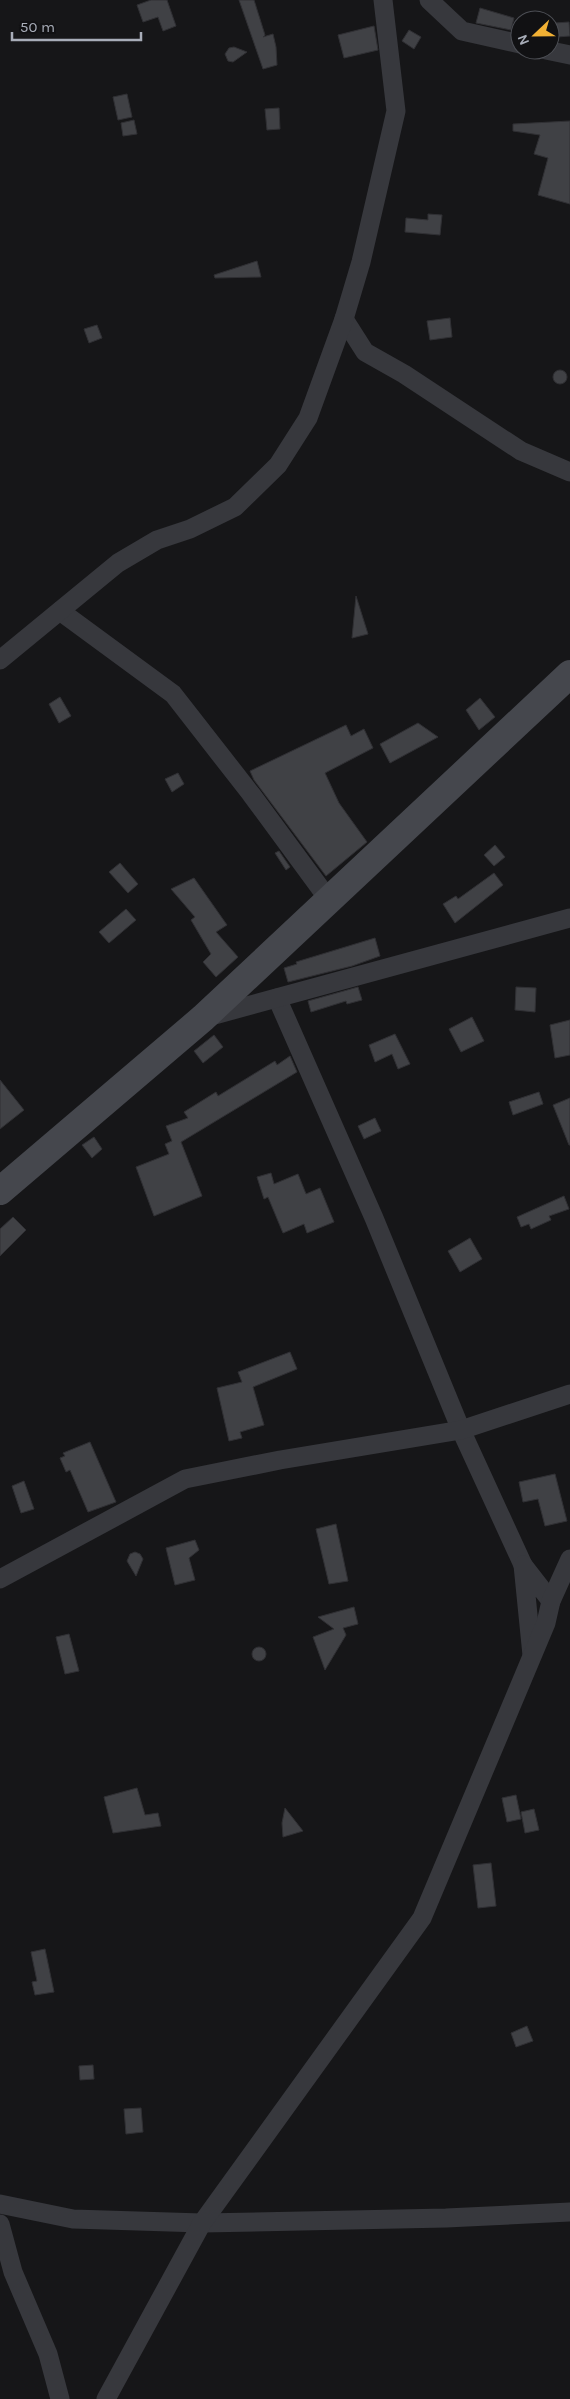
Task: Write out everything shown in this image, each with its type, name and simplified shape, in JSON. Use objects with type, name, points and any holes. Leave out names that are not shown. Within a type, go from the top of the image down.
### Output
[{"type":"main road","points":[[0,1191],[204,1018],[570,674]]},
{"type":"street","points":[[0,660],[118,563],[157,540],[190,529],[235,506],[278,465],[308,418],[344,319],[361,262],[396,111],[382,0]]},
{"type":"street","points":[[429,0],[462,31],[510,42]]},
{"type":"street","points":[[344,319],[365,352],[404,374],[521,451],[570,472]]},
{"type":"street","points":[[60,611],[173,694],[251,794],[329,900]]},
{"type":"street","points":[[204,1018],[570,918]]},
{"type":"street","points":[[277,998],[374,1218],[461,1430],[523,1565],[551,1601]]},
{"type":"street","points":[[0,1579],[185,1479],[280,1460],[461,1430],[570,1394]]},
{"type":"street","points":[[106,2399],[202,2223],[422,1918],[546,1623],[551,1601],[570,1558]]},
{"type":"street","points":[[523,1565],[532,1656]]},
{"type":"street","points":[[0,2204],[73,2218],[202,2223],[446,2218],[570,2212]]},
{"type":"street","points":[[0,2224],[13,2272],[48,2354],[60,2399]]},
{"type":"building","points":[[151,0],[167,0],[176,26],[163,31],[158,17],[143,22],[137,5]]},
{"type":"building","points":[[239,0],[254,0],[265,35],[263,37],[273,34],[277,65],[263,69]]},
{"type":"building","points":[[480,8],[510,17],[510,30],[476,23]]},
{"type":"building","points":[[569,22],[570,36],[560,37],[560,23]]},
{"type":"building","points":[[374,26],[378,50],[344,58],[338,35]]},
{"type":"building","points":[[409,30],[421,37],[414,49],[402,41]]},
{"type":"building","points":[[234,47],[247,52],[233,62],[228,61],[225,54],[229,48]]},
{"type":"building","points":[[127,94],[132,117],[118,120],[113,97]]},
{"type":"building","points":[[279,108],[280,129],[267,130],[265,109]]},
{"type":"building","points":[[134,120],[137,134],[123,136],[121,123]]},
{"type":"building","points":[[570,121],[570,204],[538,195],[548,158],[534,154],[540,135],[513,131],[513,124]]},
{"type":"building","points":[[428,214],[442,215],[440,235],[405,232],[406,218],[428,220]]},
{"type":"building","points":[[257,261],[261,277],[215,278],[214,275]]},
{"type":"building","points":[[450,318],[452,337],[430,340],[427,321]]},
{"type":"building","points":[[97,325],[102,338],[89,343],[84,329]]},
{"type":"building","points":[[560,370],[565,372],[567,377],[565,382],[560,384],[555,382],[553,377],[555,372]]},
{"type":"building","points":[[356,596],[368,634],[352,638]]},
{"type":"building","points":[[60,697],[71,716],[59,723],[49,704]]},
{"type":"building","points":[[480,698],[495,717],[479,730],[466,710]]},
{"type":"building","points":[[418,723],[438,737],[390,763],[380,744]]},
{"type":"building","points":[[346,725],[351,736],[364,729],[373,748],[325,773],[339,803],[367,842],[326,876],[254,780],[250,771]]},
{"type":"building","points":[[178,773],[184,784],[172,792],[165,779]]},
{"type":"building","points":[[495,845],[505,857],[494,866],[484,855]]},
{"type":"building","points":[[279,851],[290,867],[286,870],[275,853]]},
{"type":"building","points":[[120,863],[138,884],[128,893],[109,872]]},
{"type":"building","points":[[494,873],[503,885],[455,923],[443,904],[456,896],[458,899]]},
{"type":"building","points":[[194,878],[227,925],[216,932],[238,957],[216,977],[203,962],[211,954],[191,920],[195,917],[171,889]]},
{"type":"building","points":[[126,909],[136,920],[109,943],[99,932]]},
{"type":"building","points":[[375,938],[380,956],[352,966],[288,982],[284,968],[297,964],[296,962]]},
{"type":"building","points":[[358,987],[362,1000],[347,1004],[346,1001],[311,1012],[308,1001]]},
{"type":"building","points":[[516,987],[536,988],[535,1012],[515,1010]]},
{"type":"building","points":[[472,1017],[484,1041],[461,1052],[449,1029]]},
{"type":"building","points":[[570,1020],[570,1055],[555,1058],[550,1025]]},
{"type":"building","points":[[395,1034],[410,1064],[398,1069],[392,1054],[375,1062],[369,1045]]},
{"type":"building","points":[[214,1035],[223,1047],[203,1063],[194,1051]]},
{"type":"building","points":[[290,1056],[297,1072],[181,1142],[202,1196],[154,1216],[136,1167],[169,1154],[165,1144],[172,1141],[166,1126],[188,1118],[184,1112],[216,1092],[218,1096],[275,1061],[277,1065]]},
{"type":"building","points":[[0,1080],[24,1110],[0,1129]]},
{"type":"building","points":[[539,1092],[543,1104],[513,1115],[509,1102]]},
{"type":"building","points":[[570,1098],[570,1145],[569,1145],[553,1105]]},
{"type":"building","points":[[375,1118],[381,1131],[364,1139],[358,1126]]},
{"type":"building","points":[[94,1137],[102,1149],[92,1158],[82,1145]]},
{"type":"building","points":[[271,1173],[274,1184],[298,1174],[306,1194],[320,1188],[334,1222],[307,1233],[304,1224],[283,1233],[268,1197],[264,1199],[257,1177]]},
{"type":"building","points":[[564,1196],[569,1209],[549,1216],[551,1220],[531,1229],[529,1224],[521,1227],[517,1217]]},
{"type":"building","points":[[13,1217],[26,1230],[0,1256],[0,1229]]},
{"type":"building","points":[[470,1238],[482,1259],[460,1272],[448,1251]]},
{"type":"building","points":[[290,1352],[297,1369],[253,1387],[264,1425],[240,1432],[242,1438],[229,1441],[217,1388],[242,1382],[238,1372]]},
{"type":"building","points":[[90,1442],[116,1502],[88,1512],[70,1470],[66,1472],[60,1458],[65,1456],[63,1453]]},
{"type":"building","points":[[555,1474],[567,1521],[545,1526],[538,1499],[523,1502],[519,1482]]},
{"type":"building","points":[[24,1481],[34,1509],[21,1513],[12,1486]]},
{"type":"building","points":[[336,1524],[348,1581],[329,1584],[316,1529]]},
{"type":"building","points":[[195,1540],[199,1550],[189,1558],[195,1580],[175,1585],[166,1548]]},
{"type":"building","points":[[135,1552],[140,1554],[143,1559],[136,1576],[127,1561],[130,1554]]},
{"type":"building","points":[[354,1607],[358,1624],[343,1628],[346,1635],[325,1670],[313,1637],[334,1629],[318,1617]]},
{"type":"building","points":[[69,1634],[79,1671],[65,1674],[56,1637]]},
{"type":"building","points":[[259,1647],[264,1649],[266,1654],[264,1659],[259,1661],[254,1659],[252,1654],[254,1649]]},
{"type":"building","points":[[137,1788],[145,1815],[158,1813],[161,1826],[113,1833],[104,1797]]},
{"type":"building","points":[[516,1795],[521,1819],[507,1822],[502,1798]]},
{"type":"building","points":[[285,1808],[303,1831],[283,1837],[282,1823]]},
{"type":"building","points":[[534,1809],[539,1830],[525,1833],[521,1812]]},
{"type":"building","points":[[491,1863],[496,1906],[478,1908],[473,1865]]},
{"type":"building","points":[[45,1949],[54,1992],[35,1995],[32,1982],[37,1981],[31,1952]]},
{"type":"building","points":[[527,2026],[533,2041],[516,2047],[511,2033]]},
{"type":"building","points":[[93,2065],[94,2079],[80,2080],[79,2066]]},
{"type":"building","points":[[141,2108],[143,2132],[126,2134],[124,2109]]}]
